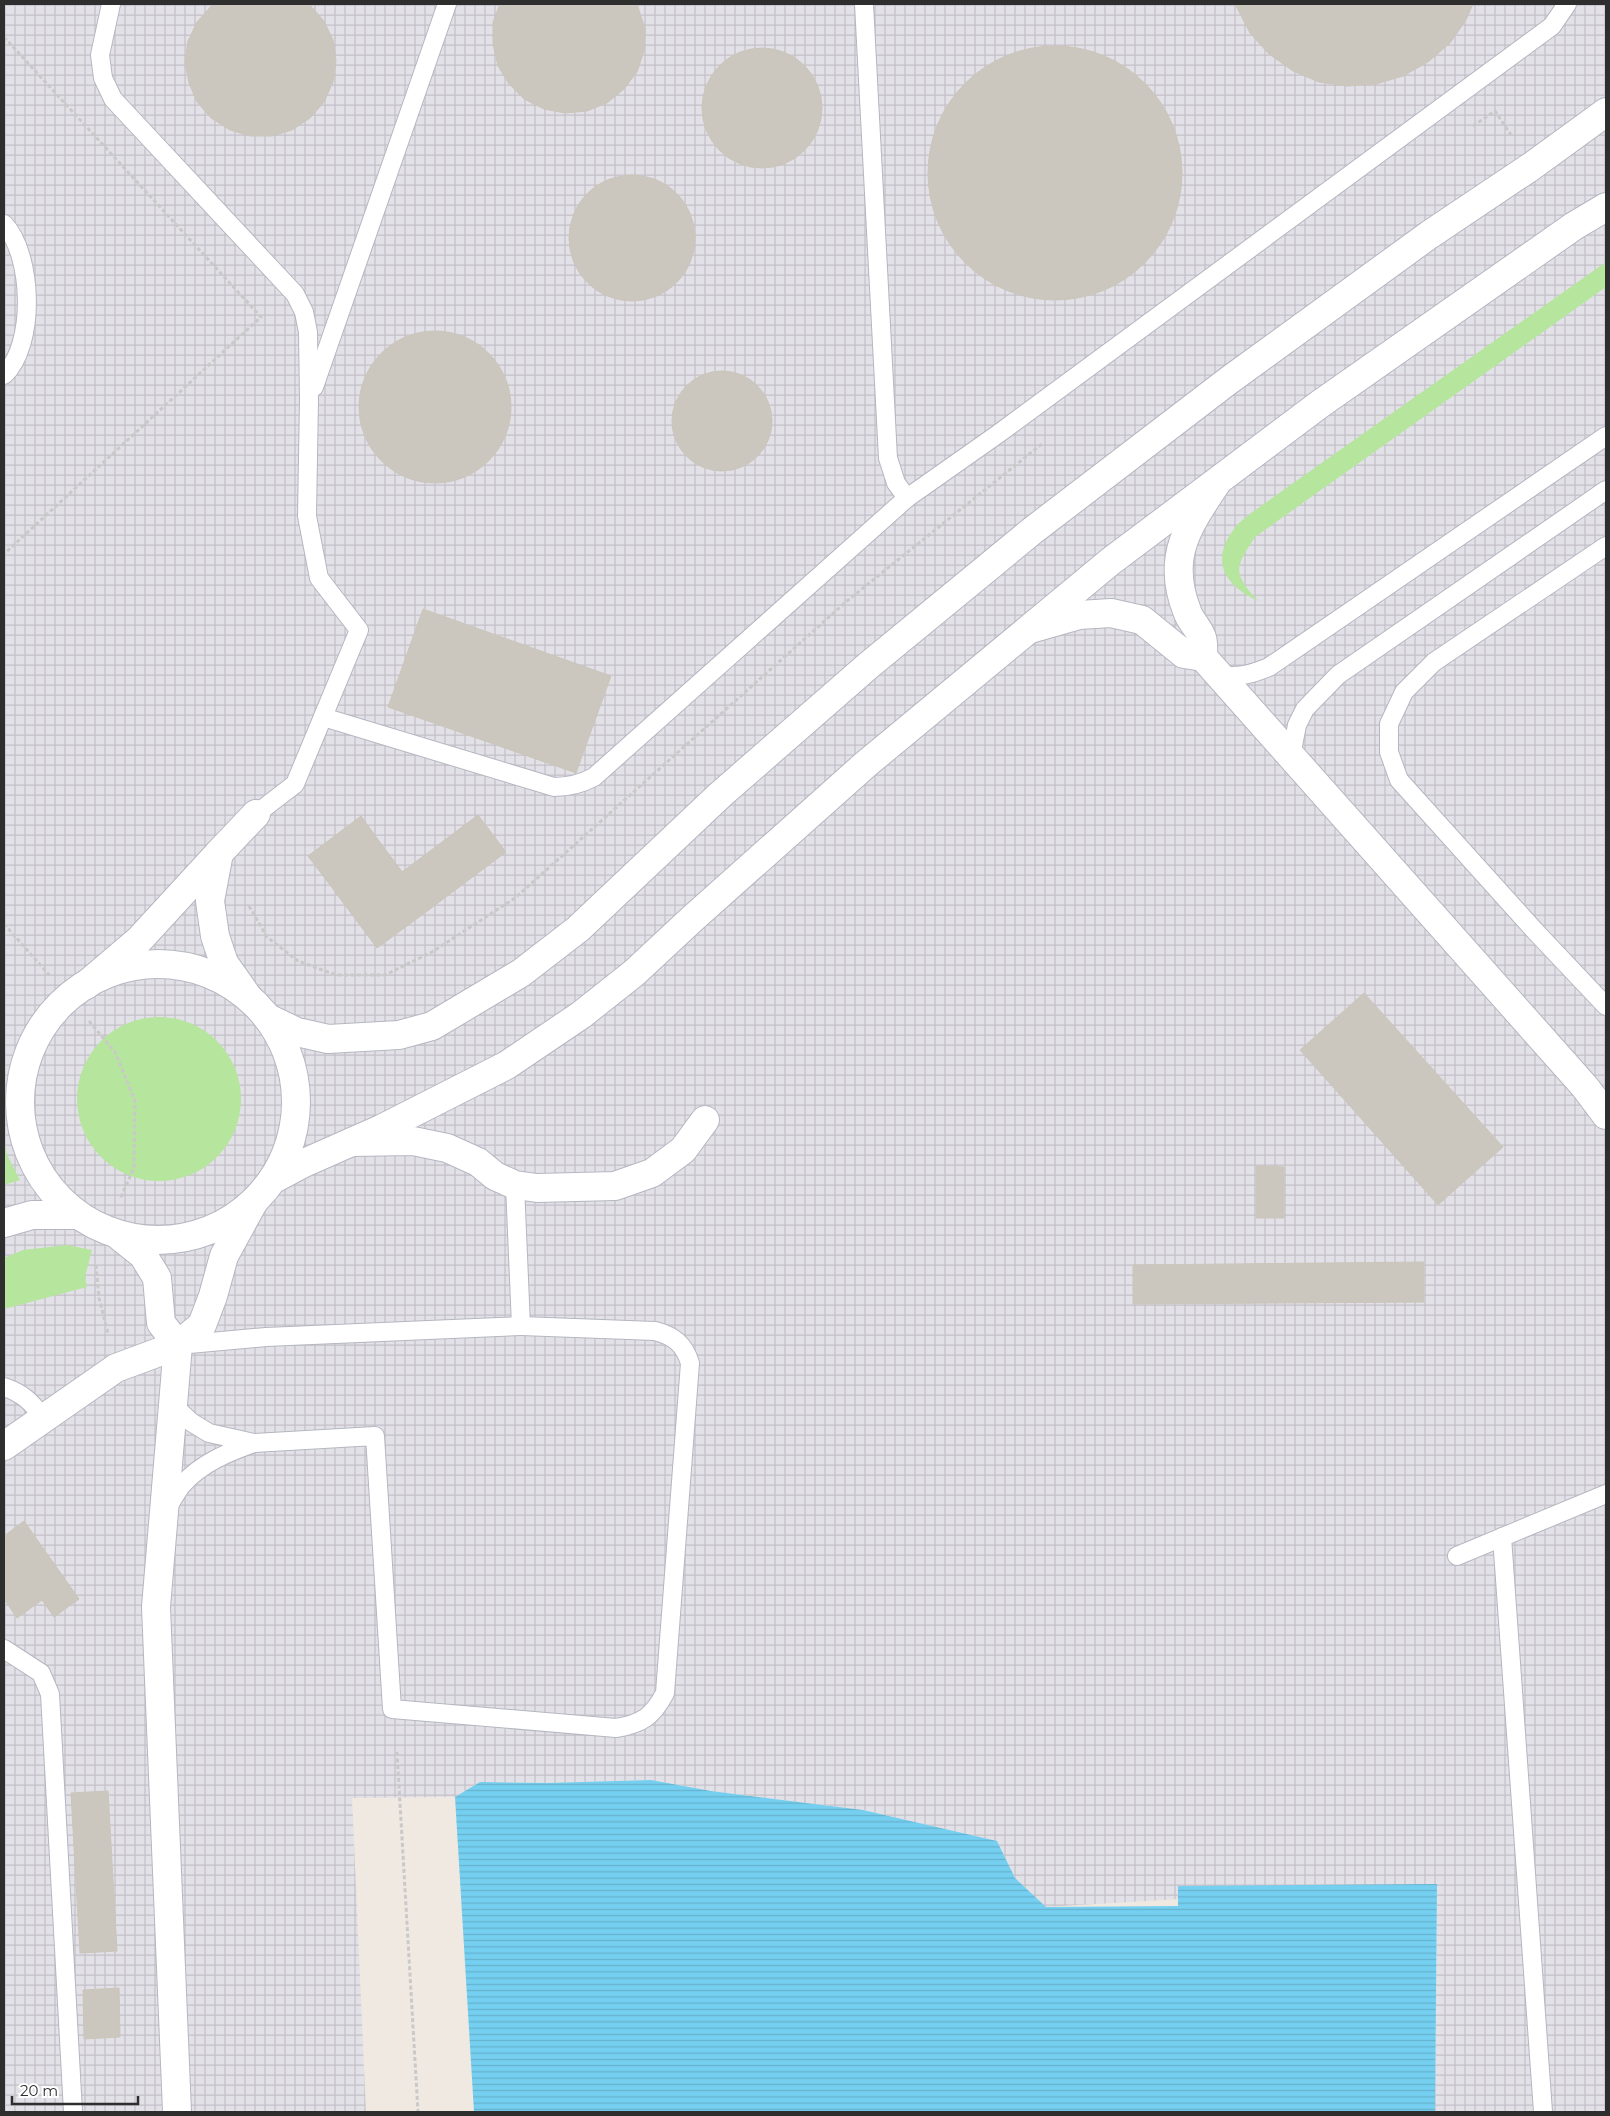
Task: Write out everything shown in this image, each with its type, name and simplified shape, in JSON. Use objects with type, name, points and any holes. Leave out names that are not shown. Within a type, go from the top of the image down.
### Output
[{"type":"main road","points":[[268,1018],[297,1032],[328,1039],[399,1035],[432,1026],[521,973],[578,929],[720,795],[869,665],[1032,531],[1228,381],[1429,235],[1532,166],[1606,112]]},
{"type":"main road","points":[[272,1180],[304,1163],[381,1130],[507,1065],[581,1015],[634,973],[866,764],[1110,561],[1320,404],[1566,232],[1606,207]]},
{"type":"main road","points":[[1218,481],[1197,513],[1180,548],[1178,582],[1187,612],[1202,638],[1212,666],[1579,1080],[1606,1115]]},
{"type":"main road","points":[[1030,629],[1079,615],[1111,613],[1142,620],[1184,654],[1212,666]]},
{"type":"main road","points":[[4,1086],[30,1050],[44,1024],[78,991],[139,940],[256,814]]},
{"type":"main road","points":[[4,1446],[42,1417],[116,1368],[178,1345],[202,1325],[213,1296],[224,1256],[253,1203],[272,1180],[286,1155],[294,1128],[296,1099],[293,1070],[283,1043],[268,1018],[248,997],[224,963],[215,936],[210,901],[219,853]]},
{"type":"main road","points":[[78,991],[112,972],[140,966],[169,964],[198,970],[224,981],[248,997]]},
{"type":"main road","points":[[30,1050],[22,1078],[20,1106],[23,1135],[33,1162],[48,1186],[77,1215],[112,1233],[143,1255],[157,1278],[161,1323],[178,1345],[156,1607],[177,2112]]},
{"type":"main road","points":[[352,1142],[413,1140],[446,1148],[478,1162],[495,1176],[515,1185],[538,1188],[615,1186],[652,1173],[683,1150],[705,1120]]},
{"type":"main road","points":[[112,1233],[147,1240],[176,1240],[204,1233],[230,1220],[253,1203]]},
{"type":"main road","points":[[4,1223],[32,1215],[77,1215]]},
{"type":"lane","points":[[111,4],[100,55],[103,78],[113,99],[294,294],[304,312],[308,332],[307,516],[319,578],[359,630],[295,784],[256,814]]},
{"type":"lane","points":[[309,400],[447,4]]},
{"type":"lane","points":[[864,4],[888,458],[896,482],[907,498]]},
{"type":"lane","points":[[323,717],[554,787],[569,787],[582,784],[594,777],[907,498],[1006,428],[1552,26],[1567,4]]},
{"type":"lane","points":[[4,224],[8,228],[22,262],[28,298],[24,335],[10,369],[4,375]]},
{"type":"lane","points":[[1212,666],[1232,677],[1249,675],[1269,666],[1606,436]]},
{"type":"lane","points":[[1291,756],[1297,725],[1304,709],[1338,675],[1606,490]]},
{"type":"lane","points":[[1606,546],[1434,662],[1404,692],[1389,724],[1389,752],[1399,780],[1535,931],[1606,1006]]},
{"type":"lane","points":[[515,1185],[521,1326]]},
{"type":"lane","points":[[172,1404],[191,1422],[208,1432],[254,1443],[375,1436],[392,1709],[616,1728],[632,1726],[646,1718],[658,1707],[665,1693],[690,1363],[686,1351],[678,1341],[667,1334],[654,1331],[521,1326],[266,1337],[178,1345]]},
{"type":"lane","points":[[4,1387],[18,1392],[32,1403],[42,1417]]},
{"type":"lane","points":[[163,1515],[183,1484],[210,1462],[254,1443]]},
{"type":"lane","points":[[1457,1556],[1606,1494]]},
{"type":"lane","points":[[1502,1537],[1543,2112]]},
{"type":"lane","points":[[4,1649],[41,1672],[50,1694],[74,2112]]},
{"type":"path","points":[[4,38],[261,317],[4,554]]},
{"type":"path","points":[[1471,128],[1495,111],[1532,166]]},
{"type":"path","points":[[248,903],[267,937],[298,960],[336,975],[385,975],[432,952],[515,898],[847,601],[1045,441]]},
{"type":"path","points":[[4,924],[78,991],[115,1052],[135,1101],[134,1168],[112,1233],[96,1264],[99,1298],[116,1368]]},
{"type":"path","points":[[397,1752],[418,2112]]},
{"type":"shaded area","points":[[4,4],[1606,4],[1606,2112],[1435,2112],[1437,1884],[1045,1907],[1015,1878],[997,1841],[863,1810],[711,1791],[651,1780],[546,1783],[480,1782],[455,1797],[352,1798],[366,2112],[4,2112]]},
{"type":"green space","points":[[1606,262],[1606,287],[1255,537],[1243,556],[1239,570],[1244,583],[1258,601],[1237,588],[1230,580],[1222,562],[1223,552],[1234,529],[1251,513]]},
{"type":"green space","points":[[167,1017],[183,1020],[198,1026],[223,1047],[232,1060],[238,1075],[241,1099],[240,1115],[232,1138],[211,1163],[198,1172],[183,1178],[151,1181],[135,1178],[120,1172],[95,1151],[86,1138],[80,1123],[77,1091],[80,1075],[86,1060],[107,1035],[120,1026],[135,1020]]},
{"type":"green space","points":[[4,1139],[7,1155],[20,1180],[4,1185]]},
{"type":"green space","points":[[67,1245],[92,1250],[85,1277],[87,1287],[4,1309],[4,1258],[23,1250]]},
{"type":"water","points":[[651,1780],[711,1791],[863,1810],[997,1841],[1015,1878],[1046,1907],[1178,1906],[1178,1886],[1437,1884],[1435,2112],[474,2112],[455,1797],[480,1782],[546,1783]]},
{"type":"building","points":[[213,4],[309,4],[324,21],[333,40],[336,61],[333,82],[324,102],[310,118],[292,130],[272,136],[250,136],[230,130],[211,118],[197,102],[189,83],[185,62],[188,41],[197,22]]},
{"type":"building","points":[[500,4],[637,4],[645,29],[644,51],[637,72],[624,89],[607,103],[587,111],[565,113],[544,109],[524,99],[509,84],[498,66],[493,44],[493,22]]},
{"type":"building","points":[[1235,4],[1473,4],[1466,20],[1450,43],[1428,62],[1403,76],[1376,84],[1347,86],[1319,82],[1293,71],[1269,54],[1250,33]]},
{"type":"building","points":[[1043,46],[1067,46],[1104,55],[1126,67],[1145,83],[1161,102],[1173,124],[1180,148],[1182,173],[1180,198],[1173,222],[1161,244],[1145,263],[1126,279],[1104,291],[1067,300],[1043,300],[1006,291],[984,279],[957,254],[937,222],[933,210],[928,185],[928,161],[937,124],[949,102],[974,75],[1006,55],[1018,51]]},
{"type":"building","points":[[762,48],[785,52],[805,65],[818,85],[822,108],[818,131],[805,151],[785,164],[762,168],[739,164],[719,151],[706,131],[702,108],[706,85],[719,65],[739,52]]},
{"type":"building","points":[[632,175],[656,180],[676,194],[690,214],[695,238],[690,262],[676,282],[656,296],[632,301],[608,296],[588,282],[574,262],[569,238],[574,214],[588,194],[608,180]]},
{"type":"building","points":[[435,331],[464,337],[489,353],[505,378],[511,407],[505,436],[489,461],[464,477],[435,483],[406,477],[381,461],[365,436],[359,407],[365,378],[381,353],[406,337]]},
{"type":"building","points":[[722,371],[741,375],[757,386],[768,402],[772,421],[768,440],[757,456],[741,467],[722,471],[703,467],[687,456],[676,440],[672,421],[676,402],[687,386],[703,375]]},
{"type":"building","points":[[423,609],[611,676],[576,773],[388,707]]},
{"type":"building","points":[[478,815],[506,852],[430,909],[402,872]]},
{"type":"building","points":[[361,816],[382,845],[330,885],[308,856]]},
{"type":"building","points":[[382,845],[430,909],[377,948],[330,885]]},
{"type":"building","points":[[1364,993],[1503,1147],[1438,1205],[1300,1050]]},
{"type":"building","points":[[1256,1166],[1284,1167],[1284,1218],[1256,1218]]},
{"type":"building","points":[[1424,1262],[1424,1302],[1133,1304],[1133,1265]]},
{"type":"building","points":[[24,1521],[79,1599],[54,1617],[42,1600],[17,1618],[4,1599],[4,1536]]},
{"type":"building","points":[[108,1791],[117,1951],[80,1953],[71,1793]]},
{"type":"building","points":[[119,1988],[120,2037],[84,2039],[83,1990]]}]
